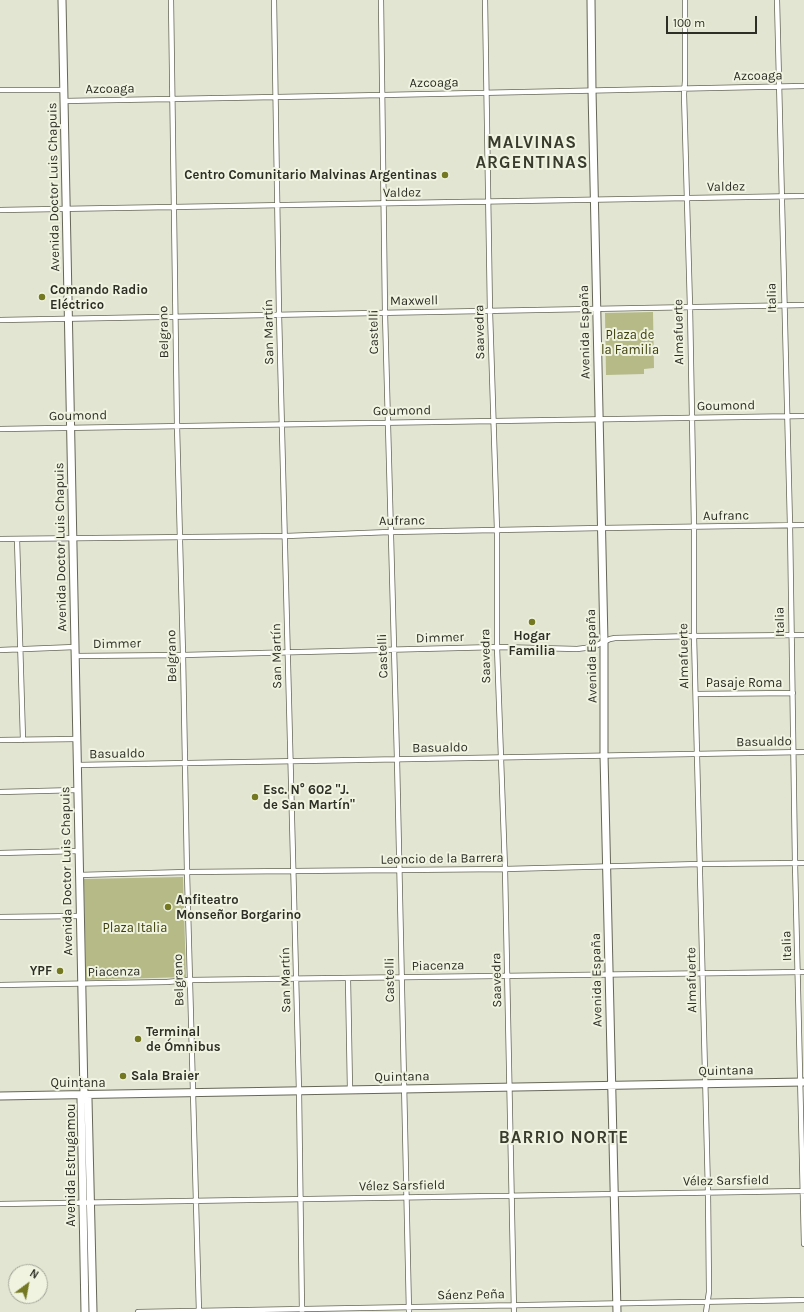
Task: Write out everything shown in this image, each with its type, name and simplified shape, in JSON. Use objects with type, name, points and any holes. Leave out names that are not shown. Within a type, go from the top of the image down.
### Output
[{"type":"main road","name":"Avenida Doctor Luis Chapuis","points":[[62,0],[84,1094]]},
{"type":"main road","name":"Avenida España","points":[[591,0],[604,642],[604,756],[617,1312]]},
{"type":"main road","name":"Quintana","points":[[0,1096],[802,1082]]},
{"type":"main road","name":"Avenida Estrugamou","points":[[84,1094],[88,1099],[85,1312]]},
{"type":"main road","name":"Avenida Estrugamou","points":[[86,1202],[93,1312]]},
{"type":"street","name":"Belgrano","points":[[171,0],[173,207],[184,764],[199,1311]]},
{"type":"street","name":"San Martín","points":[[274,0],[282,424],[297,980],[302,1310]]},
{"type":"street","name":"Castelli","points":[[381,0],[385,313],[397,759],[409,1310]]},
{"type":"street","name":"Saavedra","points":[[485,0],[490,312],[497,530],[497,647],[508,976],[514,1312]]},
{"type":"street","name":"Almafuerte","points":[[685,0],[684,88],[690,306],[694,527],[694,636],[708,1192],[708,1292],[706,1312]]},
{"type":"street","name":"Italia","points":[[777,0],[783,306],[790,525],[795,863],[801,972],[804,1244]]},
{"type":"street","name":"Azcoaga","points":[[64,100],[804,86]]},
{"type":"street","points":[[0,90],[64,90]]},
{"type":"street","name":"Valdez","points":[[0,210],[804,196]]},
{"type":"street","name":"Maxwell","points":[[0,320],[804,305]]},
{"type":"street","name":"Goumond","points":[[0,429],[804,416]]},
{"type":"street","name":"Aufranc","points":[[0,539],[286,536],[390,532],[804,525]]},
{"type":"street","points":[[17,540],[19,649],[23,740]]},
{"type":"street","name":"Dimmer","points":[[75,656],[183,655],[288,651],[497,647],[577,649],[593,647],[615,638],[804,635]]},
{"type":"street","name":"Dimmer","points":[[0,650],[75,647]]},
{"type":"street","name":"Pasaje Roma","points":[[696,694],[793,693]]},
{"type":"street","points":[[0,740],[77,739]]},
{"type":"street","name":"Basualdo","points":[[77,765],[804,752]]},
{"type":"street","points":[[0,792],[78,790]]},
{"type":"street","points":[[0,853],[79,851]]},
{"type":"street","name":"Leoncio de la Barrera","points":[[79,875],[187,872],[505,869],[804,863]]},
{"type":"street","points":[[0,917],[80,916]]},
{"type":"street","name":"Piacenza","points":[[0,985],[190,980],[297,980],[801,972]]},
{"type":"street","points":[[348,979],[350,1090]]},
{"type":"street","name":"Vélez Sarsfield","points":[[0,1204],[803,1191]]},
{"type":"street","name":"Sáenz Peña","points":[[138,1312],[409,1310],[514,1305],[804,1300]]},
{"type":"green space","name":"Plaza de la Familia","points":[[653,312],[654,368],[644,369],[644,374],[606,375],[605,313]]},
{"type":"green space","name":"Plaza Italia","points":[[183,877],[186,977],[86,980],[84,879]]},
{"type":"place","name":"Centro Comunitario Malvinas Argentinas","points":[[445,175]]},
{"type":"place","name":"Comando Radio Eléctrico","points":[[42,297]]},
{"type":"place","name":"Hogar Familia","points":[[532,622]]},
{"type":"place","name":"Esc. N° 602 \"J. de San Martín\"","points":[[255,797]]},
{"type":"place","name":"Anfiteatro Monseñor Borgarino","points":[[168,907]]},
{"type":"place","name":"YPF","points":[[60,971]]},
{"type":"place","name":"Terminal de Ómnibus","points":[[138,1039]]},
{"type":"place","name":"Sala Braier","points":[[123,1076]]},
{"type":"district","name":"MALVINAS ARGENTINAS","points":[[532,153]]},
{"type":"district","name":"BARRIO NORTE","points":[[564,1138]]}]
